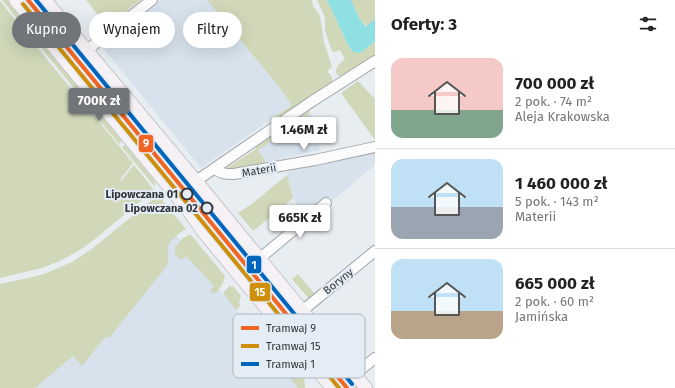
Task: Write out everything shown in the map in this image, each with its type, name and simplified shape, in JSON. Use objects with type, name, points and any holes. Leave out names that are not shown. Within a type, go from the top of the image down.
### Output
[{"type":"main road","points":[[15,0],[187,209],[204,233],[271,314]]},
{"type":"main road","points":[[45,0],[305,314]]},
{"type":"main road","points":[[324,378],[332,388]]},
{"type":"main road","points":[[358,378],[366,388]]},
{"type":"street","points":[[87,50],[152,0]]},
{"type":"street","points":[[196,181],[311,102],[375,61]]},
{"type":"street","name":"Materii","points":[[214,168],[223,174],[234,174],[315,160],[375,147]]},
{"type":"street","points":[[259,259],[326,203]]},
{"type":"street","name":"Boryny","points":[[302,310],[375,251]]},
{"type":"street","points":[[365,366],[375,358]]},
{"type":"shaded area","points":[[26,0],[35,0],[45,12],[36,12]]},
{"type":"shaded area","points":[[160,0],[207,0],[217,12],[183,12],[183,48],[242,48],[242,42],[292,105],[201,168],[103,48],[175,48],[175,12],[145,12]]},
{"type":"shaded area","points":[[66,48],[75,48],[195,194],[190,198]]},
{"type":"shaded area","points":[[310,113],[320,127],[316,130],[320,150],[266,162],[258,150],[307,117]]},
{"type":"shaded area","points":[[375,152],[375,165],[329,203],[306,216],[293,198],[287,172]]},
{"type":"shaded area","points":[[199,199],[293,314],[285,314],[194,203]]},
{"type":"shaded area","points":[[175,235],[181,240],[175,247],[187,254],[240,314],[233,314],[233,378],[290,378],[298,388],[35,388],[73,355],[82,365],[161,252]]},
{"type":"shaded area","points":[[337,378],[346,378],[354,388],[345,388]]},
{"type":"green space","points":[[2,0],[8,0],[17,12],[12,12]]},
{"type":"green space","points":[[23,0],[26,0],[36,12],[33,12]]},
{"type":"green space","points":[[35,0],[37,0],[47,12],[45,12]]},
{"type":"green space","points":[[86,0],[141,0],[125,12],[96,12]]},
{"type":"green space","points":[[207,0],[312,0],[313,6],[320,16],[324,42],[332,67],[327,71],[332,78],[333,83],[273,122],[270,120],[292,105],[242,42],[242,12],[217,12]]},
{"type":"green space","points":[[317,0],[327,0],[348,45],[362,52],[375,41],[375,55],[353,71],[339,76],[336,69],[345,59],[340,50],[335,52],[332,51],[325,31],[325,17]]},
{"type":"green space","points":[[351,0],[375,0],[375,19],[367,27],[359,18]]},
{"type":"green space","points":[[0,1],[12,16],[12,48],[38,48],[84,105],[79,111],[81,113],[87,107],[133,163],[120,180],[121,181],[134,165],[154,190],[80,250],[60,261],[42,268],[0,278]]},
{"type":"green space","points":[[41,48],[46,48],[89,99],[86,103]]},
{"type":"green space","points":[[62,48],[66,48],[136,132],[133,135]]},
{"type":"green space","points":[[75,48],[77,48],[197,192],[195,194]]},
{"type":"green space","points":[[358,81],[375,99],[375,140],[341,93]]},
{"type":"green space","points":[[91,103],[122,141],[119,144],[88,106]]},
{"type":"green space","points":[[309,111],[310,113],[307,115],[308,117],[258,150],[268,166],[228,171],[227,168]]},
{"type":"green space","points":[[125,145],[154,180],[155,187],[122,147]]},
{"type":"green space","points":[[287,175],[293,198],[253,231],[238,213],[253,203]]},
{"type":"green space","points":[[158,195],[186,229],[170,242],[166,267],[109,338],[105,337],[82,366],[73,356],[35,388],[0,388],[0,284],[37,276],[72,262],[93,248]]},
{"type":"green space","points":[[194,203],[285,314],[280,314],[191,205]]},
{"type":"green space","points":[[191,235],[225,276],[222,286],[215,293],[212,293],[210,290],[214,286],[186,256],[181,260],[175,254],[175,247],[183,238]]},
{"type":"green space","points":[[254,261],[297,314],[294,314],[252,263]]},
{"type":"green space","points":[[298,274],[316,296],[310,300],[292,279]]},
{"type":"green space","points":[[230,285],[231,287],[233,286],[241,296],[239,303],[241,305],[236,310],[223,293]]},
{"type":"green space","points":[[290,378],[304,378],[305,388],[298,388]]},
{"type":"green space","points":[[333,378],[337,378],[345,388],[341,388]]},
{"type":"green space","points":[[346,378],[349,378],[357,388],[354,388]]},
{"type":"water","points":[[327,0],[351,0],[359,18],[366,27],[375,19],[375,41],[362,52],[353,52],[348,45]]},
{"type":"tram line","name":"9","points":[[28,0],[286,314]]},
{"type":"tram line","name":"1","points":[[36,0],[294,314]]},
{"type":"tram line","name":"15","points":[[23,4],[278,314]]},
{"type":"tram line","name":"15","points":[[331,378],[339,388]]},
{"type":"tram line","name":"9","points":[[339,378],[347,388]]},
{"type":"tram line","name":"1","points":[[347,378],[352,384]]},
{"type":"place","name":"Lipowczana 01","points":[[187,194]]},
{"type":"place","name":"Lipowczana 02","points":[[207,208]]}]
